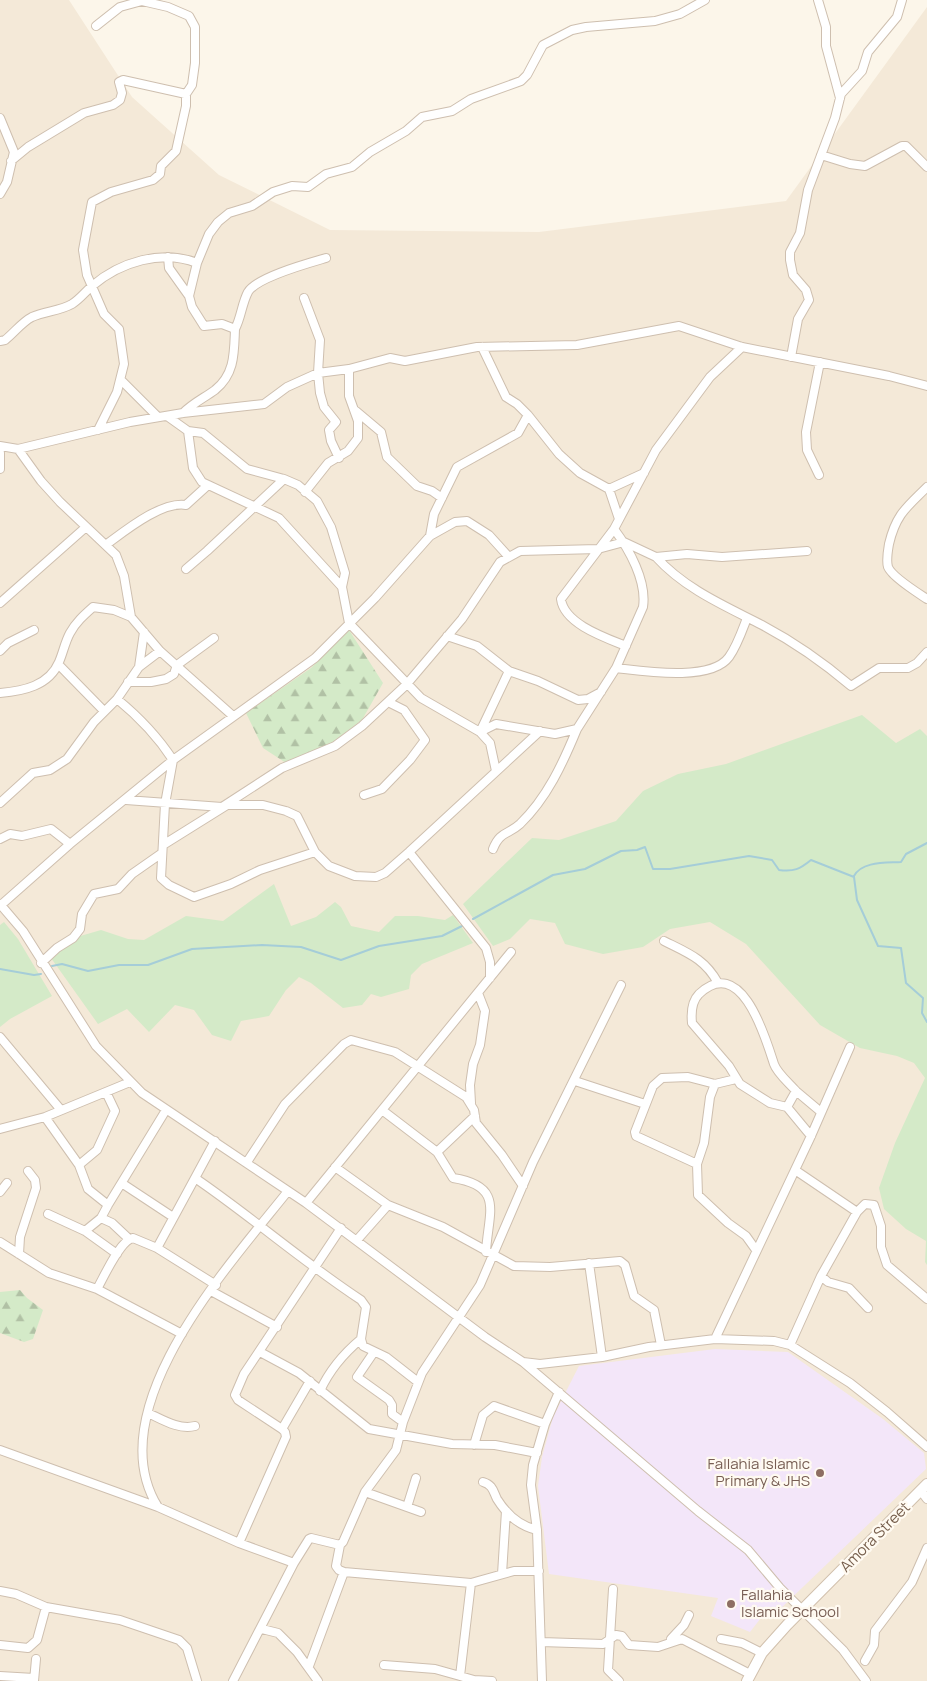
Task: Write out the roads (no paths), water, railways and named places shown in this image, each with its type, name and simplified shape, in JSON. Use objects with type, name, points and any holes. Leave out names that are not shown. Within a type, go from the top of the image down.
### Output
[{"type":"street","points":[[189,296],[197,263],[209,234],[218,222],[229,213],[252,206],[273,192],[292,186],[308,187],[326,174],[352,168],[370,152],[406,131],[422,116],[452,111],[471,99],[521,81],[527,75],[543,45],[578,28],[664,19],[680,14],[706,0]]},
{"type":"street","points":[[818,0],[826,26],[826,46],[840,98]]},
{"type":"street","points":[[791,357],[798,319],[809,300],[809,295],[793,275],[790,252],[800,233],[808,190],[840,98],[844,90],[862,71],[872,45],[897,17],[902,0]]},
{"type":"street","points":[[96,26],[120,7],[142,1],[168,7],[189,16],[195,27],[193,44],[195,63],[192,85],[186,94],[186,106],[176,151],[162,166],[160,174],[153,180],[111,192],[92,202],[83,250],[92,286],[104,314],[121,334],[124,364],[122,380],[98,430]]},
{"type":"street","points":[[11,161],[28,147],[84,112],[113,105],[120,100],[122,93],[119,82],[123,80],[186,94]]},
{"type":"street","points":[[0,118],[14,152],[7,182],[0,194]]},
{"type":"street","points":[[821,155],[850,164],[864,166],[902,146],[906,146],[927,167]]},
{"type":"street","points":[[0,341],[6,340],[33,317],[71,304],[85,295],[92,286],[130,264],[168,257],[187,259],[197,263]]},
{"type":"street","points":[[168,257],[169,268],[189,296],[192,307],[204,326],[222,324],[235,329]]},
{"type":"street","points":[[183,413],[195,401],[216,390],[232,371],[235,329],[248,292],[254,285],[296,266],[326,258]]},
{"type":"street","points":[[304,298],[320,340],[318,373],[320,393],[324,407],[336,422],[329,430],[331,441],[339,458]]},
{"type":"street","points":[[0,446],[18,449],[158,417],[264,404],[287,387],[318,373],[349,369],[390,358],[405,361],[482,347],[577,345],[679,326],[742,347],[890,376],[927,386]]},
{"type":"street","points":[[482,347],[506,397],[518,404],[559,454],[580,473],[609,489],[620,519]]},
{"type":"street","points":[[626,646],[591,633],[580,625],[561,605],[560,599],[614,529],[656,450],[710,377],[742,347]]},
{"type":"street","points":[[818,475],[807,450],[806,432],[820,362]]},
{"type":"street","points":[[305,492],[328,463],[348,451],[358,438],[358,421],[349,396],[349,369]]},
{"type":"street","points":[[122,380],[158,417]]},
{"type":"street","points":[[355,410],[380,432],[386,457],[417,486],[432,491],[442,498]]},
{"type":"street","points":[[430,536],[434,514],[457,468],[518,433],[528,415]]},
{"type":"street","points":[[167,416],[188,431],[204,433],[247,469],[284,479],[298,485],[317,501],[331,527],[345,572],[342,587],[349,624],[421,698],[480,732],[490,742],[496,771]]},
{"type":"street","points":[[188,431],[192,468],[202,482],[279,518],[342,587]]},
{"type":"street","points":[[18,449],[41,481],[86,527],[107,544],[120,562],[131,617]]},
{"type":"street","points":[[0,452],[0,469]]},
{"type":"street","points":[[609,489],[644,473]]},
{"type":"street","points":[[186,568],[207,551],[284,479]]},
{"type":"street","points":[[107,544],[165,508],[178,503],[186,505],[208,485]]},
{"type":"street","points":[[927,487],[900,514],[893,525],[888,552],[888,568],[927,599]]},
{"type":"street","points":[[508,556],[489,535],[467,521],[455,522],[430,536],[375,598],[314,658],[173,760],[0,904],[23,931],[41,963],[96,1046],[130,1082],[166,1110],[247,1162],[306,1203],[460,1318],[523,1362],[698,1511],[748,1550],[780,1588],[843,1650],[866,1681]]},
{"type":"street","points":[[0,603],[86,527]]},
{"type":"street","points":[[493,849],[498,837],[519,824],[558,774],[577,729],[616,668],[643,607],[644,597],[624,542],[614,529]]},
{"type":"street","points":[[41,963],[73,938],[80,929],[82,914],[94,894],[118,889],[132,874],[163,849],[282,768],[336,746],[362,726],[406,684],[447,636],[500,562],[508,556],[530,550],[598,549],[624,542],[656,557],[685,582],[717,603],[803,648],[851,686],[879,668],[908,668],[917,663],[927,652]]},
{"type":"street","points":[[656,557],[687,554],[722,557],[807,551]]},
{"type":"street","points":[[0,693],[22,692],[52,674],[58,664],[68,635],[78,620],[93,607],[114,610],[131,617],[160,651],[233,716]]},
{"type":"street","points":[[616,668],[695,672],[721,665],[729,657],[747,618]]},
{"type":"street","points":[[0,651],[8,643],[34,630]]},
{"type":"street","points":[[140,667],[144,632]]},
{"type":"street","points":[[447,636],[477,646],[509,671],[538,681],[578,700],[588,699],[603,691]]},
{"type":"street","points":[[128,682],[151,682],[166,679],[174,674],[177,665],[214,638]]},
{"type":"street","points":[[0,803],[33,773],[50,770],[67,758],[104,711],[117,699],[140,667],[160,651]]},
{"type":"street","points":[[58,664],[104,711]]},
{"type":"street","points":[[480,732],[509,671]]},
{"type":"street","points":[[117,699],[147,727],[173,760],[165,804],[161,878],[169,885],[194,897],[231,884],[260,870],[315,852]]},
{"type":"street","points":[[364,795],[382,788],[410,760],[425,740],[404,710],[388,702]]},
{"type":"street","points":[[480,732],[496,724],[555,734],[577,729]]},
{"type":"street","points":[[126,800],[216,808],[227,805],[262,805],[286,811],[297,816],[315,852],[330,866],[355,876],[376,877],[385,873],[409,852],[540,731]]},
{"type":"street","points":[[0,839],[10,834],[22,836],[51,829],[70,844]]},
{"type":"street","points":[[409,852],[486,948],[490,962],[490,978]]},
{"type":"street","points":[[664,941],[694,956],[710,969],[718,984]]},
{"type":"street","points":[[306,1203],[512,952]]},
{"type":"street","points":[[811,1136],[787,1107],[770,1103],[753,1094],[736,1079],[729,1066],[692,1023],[691,1014],[696,999],[700,994],[718,984],[725,983],[738,991],[753,1009],[773,1055],[774,1064],[796,1091],[821,1112]]},
{"type":"street","points":[[539,1571],[514,1571],[470,1583],[344,1572],[336,1566],[340,1545],[365,1492],[396,1450],[403,1422],[418,1382],[436,1349],[460,1318],[480,1285],[489,1254],[621,985]]},
{"type":"street","points":[[478,993],[485,1011],[470,1085],[476,1123],[502,1155],[523,1186]]},
{"type":"street","points":[[0,1037],[61,1110]]},
{"type":"street","points":[[247,1162],[284,1104],[348,1041],[356,1041],[395,1052],[419,1065],[466,1097],[472,1105]]},
{"type":"street","points":[[715,1338],[811,1136],[850,1046]]},
{"type":"street","points":[[697,1164],[636,1136],[635,1132],[653,1086],[662,1078],[688,1077],[715,1084],[736,1079]]},
{"type":"street","points":[[575,1081],[645,1104]]},
{"type":"street","points":[[0,1129],[45,1117],[130,1082]]},
{"type":"street","points":[[715,1084],[710,1097],[704,1143],[697,1164],[698,1195],[728,1223],[746,1236],[756,1250]]},
{"type":"street","points":[[787,1107],[796,1091]]},
{"type":"street","points":[[79,1164],[98,1150],[115,1111],[106,1092]]},
{"type":"street","points":[[85,1231],[101,1218],[166,1110]]},
{"type":"street","points":[[382,1110],[437,1152],[452,1178],[476,1184],[486,1191],[491,1200],[489,1254]]},
{"type":"street","points":[[437,1152],[475,1116]]},
{"type":"street","points":[[45,1117],[79,1164],[88,1189],[108,1205]]},
{"type":"street","points":[[157,1248],[215,1141]]},
{"type":"street","points":[[335,1167],[388,1205],[443,1227],[489,1254],[514,1266],[550,1267],[616,1260],[625,1265],[634,1296],[654,1310],[661,1345]]},
{"type":"street","points":[[795,1170],[857,1212]]},
{"type":"street","points":[[19,1254],[20,1237],[36,1188],[35,1180],[28,1171]]},
{"type":"street","points":[[195,1178],[261,1225],[314,1269],[361,1300],[366,1307],[361,1339],[367,1349],[386,1357],[418,1382]]},
{"type":"street","points":[[0,1192],[7,1183]]},
{"type":"street","points":[[123,1184],[173,1217]]},
{"type":"street","points":[[158,1507],[148,1492],[142,1468],[142,1446],[148,1413],[162,1369],[182,1334],[214,1288],[288,1191]]},
{"type":"street","points":[[790,1345],[821,1276],[857,1212],[866,1204],[874,1205],[881,1226],[881,1247],[887,1265],[927,1299]]},
{"type":"street","points":[[357,1240],[388,1205]]},
{"type":"street","points":[[48,1214],[85,1231],[117,1254]]},
{"type":"street","points":[[101,1218],[112,1223],[129,1239],[136,1239],[157,1248],[214,1288],[277,1326]]},
{"type":"street","points":[[239,1543],[286,1437],[282,1429],[238,1400],[235,1395],[244,1374],[341,1228]]},
{"type":"street","points":[[97,1289],[117,1254],[129,1239]]},
{"type":"street","points":[[0,1242],[49,1273],[97,1289],[182,1334]]},
{"type":"street","points":[[589,1263],[602,1357]]},
{"type":"street","points":[[821,1276],[828,1282],[850,1288],[868,1308]]},
{"type":"street","points":[[523,1362],[540,1364],[602,1357],[661,1345],[715,1338],[757,1339],[790,1345],[850,1383],[927,1447]]},
{"type":"street","points":[[320,1391],[328,1372],[348,1349],[361,1339]]},
{"type":"street","points":[[260,1352],[310,1381],[364,1426],[452,1444],[495,1445],[537,1453]]},
{"type":"street","points":[[374,1352],[357,1377],[389,1400],[392,1405],[392,1414],[403,1422]]},
{"type":"street","points":[[282,1429],[310,1381]]},
{"type":"street","points":[[542,1681],[537,1530],[531,1485],[545,1424],[559,1392]]},
{"type":"street","points":[[474,1445],[483,1415],[494,1406],[545,1424]]},
{"type":"street","points":[[148,1413],[177,1426],[196,1426]]},
{"type":"street","points":[[0,1450],[158,1507],[239,1543],[294,1563]]},
{"type":"street","points":[[407,1507],[416,1478]]},
{"type":"street","points":[[483,1482],[492,1486],[506,1511],[519,1524],[537,1530]]},
{"type":"street","points":[[365,1492],[421,1512]]},
{"type":"street","name":"Amora Street","points":[[749,1678],[762,1653],[802,1608],[925,1492]]},
{"type":"street","points":[[502,1574],[506,1511]]},
{"type":"street","points":[[233,1681],[262,1629],[294,1563],[311,1538],[340,1545]]},
{"type":"street","points":[[865,1661],[874,1645],[876,1631],[912,1582],[927,1548]]},
{"type":"street","points":[[309,1666],[344,1572]]},
{"type":"street","points":[[464,1678],[470,1583]]},
{"type":"street","points":[[613,1589],[608,1641],[608,1670],[619,1681]]},
{"type":"street","points":[[0,1591],[16,1594],[46,1607],[120,1620],[179,1640],[187,1648],[197,1681]]},
{"type":"street","points":[[0,1645],[28,1648],[37,1640],[46,1607]]},
{"type":"street","points":[[541,1642],[603,1644],[616,1635],[622,1636],[632,1646],[658,1647],[677,1634],[689,1615]]},
{"type":"street","points":[[262,1629],[278,1633],[309,1666],[318,1681]]},
{"type":"street","points":[[667,1642],[682,1639],[749,1678]]},
{"type":"street","points":[[721,1639],[742,1643],[762,1653]]},
{"type":"street","points":[[0,1676],[34,1679],[36,1659]]},
{"type":"street","points":[[384,1665],[436,1669],[464,1678],[492,1681]]},
{"type":"waterway","points":[[854,876],[868,865],[901,862],[906,854],[927,843]]},
{"type":"waterway","points":[[473,919],[553,875],[585,869],[621,851],[637,850],[645,847],[653,869],[670,869],[749,856],[772,860],[779,870],[789,871],[800,868],[811,860],[854,877],[857,900],[878,946],[901,948],[906,983],[923,998],[922,1013],[927,1022]]},
{"type":"waterway","points":[[52,966],[62,964],[88,971],[119,965],[148,965],[192,949],[262,945],[301,947],[341,960],[379,946],[442,936],[464,925]]},
{"type":"waterway","points":[[0,969],[34,975],[41,974]]},
{"type":"place","name":"Fallahia Islamic Primary & JHS","points":[[820,1473]]},
{"type":"place","name":"Fallahia Islamic School","points":[[731,1604]]}]
